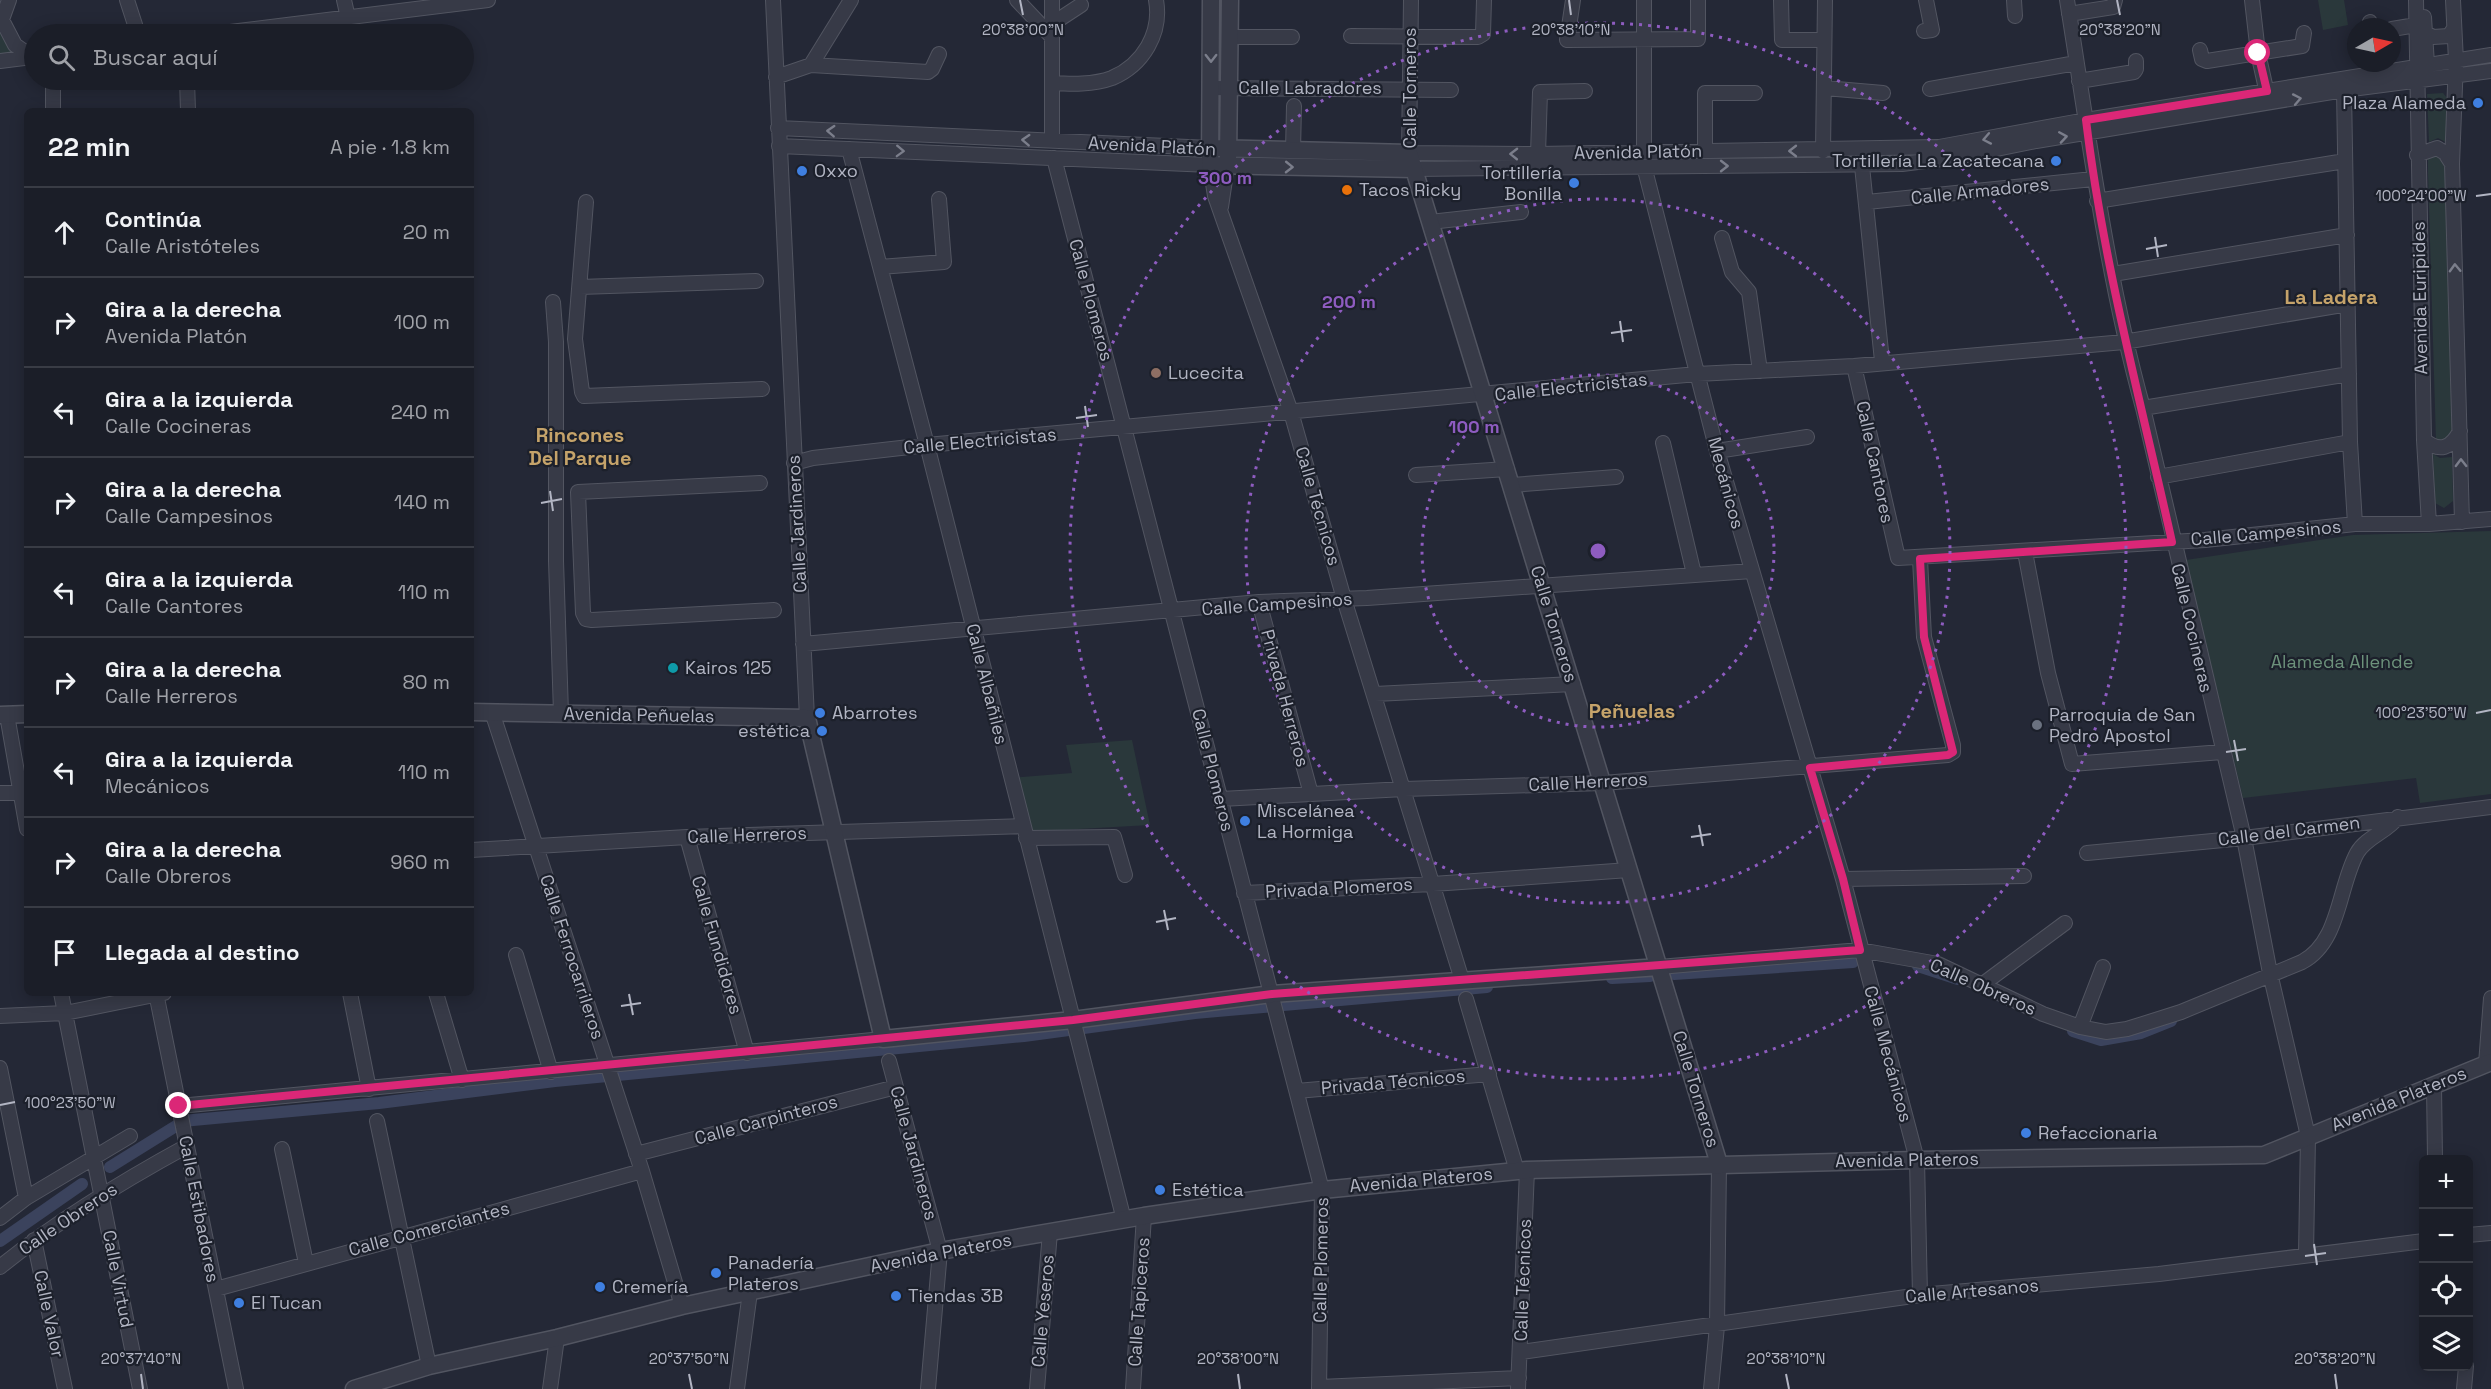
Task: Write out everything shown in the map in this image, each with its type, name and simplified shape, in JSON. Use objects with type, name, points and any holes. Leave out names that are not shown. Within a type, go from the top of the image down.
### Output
[{"type":"street","points":[[9,0],[1,23],[15,45],[24,51]]},
{"type":"street","points":[[127,0],[135,24]]},
{"type":"street","points":[[344,0],[348,18]]},
{"type":"street","points":[[298,24],[348,18],[422,4],[489,0]]},
{"type":"street","name":"Calle Jardineros","points":[[773,0],[807,718],[832,833],[883,1039]]},
{"type":"street","points":[[811,65],[852,0]]},
{"type":"street","points":[[1017,0],[1052,30]]},
{"type":"street","points":[[1052,0],[1052,141]]},
{"type":"street","points":[[1052,83],[1078,84],[1112,78],[1136,62],[1152,41],[1158,15],[1156,0]]},
{"type":"street","points":[[1210,157],[1211,0]]},
{"type":"street","points":[[1221,207],[1228,158],[1230,0]]},
{"type":"street","name":"Calle Torneros","points":[[1411,0],[1409,153],[1413,169],[1510,477],[1719,1164],[1717,1326],[1711,1389]]},
{"type":"street","points":[[1351,36],[1478,37],[1483,30],[1484,0]]},
{"type":"street","points":[[1573,0],[1567,40],[1698,39],[1698,0]]},
{"type":"street","name":"Mecánicos","points":[[1644,0],[1643,159],[1717,451],[1843,879],[1861,954]]},
{"type":"street","points":[[1781,0],[1782,40],[1823,40]]},
{"type":"street","points":[[1823,151],[1825,0]]},
{"type":"street","points":[[1926,0],[1928,30]]},
{"type":"street","points":[[2014,0],[2015,16]]},
{"type":"street","points":[[2068,7],[2113,7],[2115,0]]},
{"type":"street","points":[[2252,0],[2258,53],[2268,98]]},
{"type":"street","name":"Avenida Euripides","points":[[2416,0],[2421,29]]},
{"type":"street","name":"Avenida Euripides","points":[[2423,0],[2422,64],[2417,81],[2417,155],[2424,440],[2429,524]]},
{"type":"street","name":"Avenida Euripides","points":[[2453,0],[2455,68],[2452,164],[2462,522]]},
{"type":"street","points":[[1052,30],[1081,5]]},
{"type":"street","name":"Calle Cocineras","points":[[2068,7],[2093,179],[2113,274],[2124,342],[2143,408],[2172,542],[2244,838],[2270,973],[2308,1136],[2306,1255]]},
{"type":"street","points":[[2401,29],[2421,29],[2443,38],[2450,36],[2453,30]]},
{"type":"street","points":[[2200,50],[2202,59],[2207,61],[2302,46],[2304,33]]},
{"type":"street","points":[[1229,37],[1292,37]]},
{"type":"street","points":[[776,77],[811,65],[927,72],[932,69],[939,54]]},
{"type":"street","name":"Avenida Platón","points":[[778,128],[1052,141],[1210,157],[1413,169],[1643,159],[1705,151],[1823,151],[1939,147],[2268,98],[2417,81],[2491,55]]},
{"type":"street","points":[[0,61],[24,58]]},
{"type":"street","points":[[2079,81],[2134,72],[2136,61]]},
{"type":"street","points":[[1936,87],[2076,63]]},
{"type":"street","name":"Avenida Platón","points":[[2268,98],[2422,64],[2491,71]]},
{"type":"street","name":"Calle Labradores","points":[[1211,88],[1451,90]]},
{"type":"street","points":[[1825,88],[1884,93]]},
{"type":"street","points":[[53,90],[53,108]]},
{"type":"street","points":[[187,90],[188,108]]},
{"type":"street","points":[[2344,90],[2350,442],[2355,524]]},
{"type":"street","points":[[1538,154],[1540,92],[1585,91]]},
{"type":"street","points":[[1705,151],[1705,93],[1755,93]]},
{"type":"street","name":"Calle Labradores","points":[[1293,106],[1293,151]]},
{"type":"street","name":"Avenida Platón","points":[[1228,158],[1293,151],[1538,154],[1862,166],[1957,157],[2087,126]]},
{"type":"street","name":"Avenida Platón","points":[[779,146],[1054,158],[1210,157]]},
{"type":"street","points":[[2417,155],[2437,148],[2445,153],[2452,164]]},
{"type":"street","name":"Calle Albañiles","points":[[849,149],[927,444],[1124,1220]]},
{"type":"street","name":"Calle Técnicos","points":[[1210,157],[1215,196],[1221,207],[1291,412],[1344,599],[1462,980]]},
{"type":"street","name":"Calle Plomeros","points":[[1054,158],[1322,1190],[1320,1388]]},
{"type":"street","points":[[2097,201],[2345,161]]},
{"type":"street","points":[[1862,166],[1882,361]]},
{"type":"street","name":"Calle Armadores","points":[[1867,202],[2093,179]]},
{"type":"street","points":[[880,267],[944,262],[939,199]]},
{"type":"street","points":[[586,202],[575,339],[582,392],[591,398],[762,389]]},
{"type":"street","points":[[1430,222],[1521,212]]},
{"type":"street","points":[[2113,274],[2346,235]]},
{"type":"street","points":[[1722,238],[1732,272],[1749,292],[1760,371]]},
{"type":"street","points":[[580,287],[756,281]]},
{"type":"street","points":[[553,302],[556,349],[556,561],[560,621],[561,713]]},
{"type":"street","name":"Calle Electricistas","points":[[794,463],[927,444],[1485,396],[1697,374],[1854,366],[1882,361],[2124,342],[2348,304]]},
{"type":"street","points":[[556,349],[575,339]]},
{"type":"street","points":[[556,349],[576,354]]},
{"type":"street","name":"Calle Cantores","points":[[1854,366],[1898,558]]},
{"type":"street","points":[[2143,408],[2349,374]]},
{"type":"street","points":[[2424,440],[2436,448],[2445,448],[2454,443],[2460,431]]},
{"type":"street","points":[[1717,451],[1807,437]]},
{"type":"street","points":[[2158,477],[2350,442]]},
{"type":"street","points":[[1663,443],[1694,574]]},
{"type":"street","points":[[1416,475],[1616,477]]},
{"type":"street","points":[[760,483],[578,492],[578,546],[583,613],[586,618],[592,620],[774,610]]},
{"type":"street","name":"Calle Campesinos","points":[[1898,558],[1920,559],[2172,542],[2355,524],[2429,524],[2491,519]]},
{"type":"street","points":[[556,547],[578,546]]},
{"type":"street","points":[[2025,552],[2048,673],[2072,764],[2222,752]]},
{"type":"street","name":"Calle Herreros","points":[[1221,799],[1404,789],[1602,783],[1810,768],[1948,755],[1953,752],[1924,637],[1920,559]]},
{"type":"street","points":[[556,561],[579,561]]},
{"type":"street","name":"Calle Campesinos","points":[[803,644],[1259,602],[1344,599],[1752,571]]},
{"type":"street","name":"Privada Herreros","points":[[1259,602],[1311,794]]},
{"type":"street","points":[[1375,694],[1573,684]]},
{"type":"street","name":"Avenida Peñuelas","points":[[474,712],[807,718]]},
{"type":"street","name":"Calle Ferrocarrileros","points":[[492,712],[642,1171],[682,1306]]},
{"type":"street","points":[[24,714],[4,715],[24,814]]},
{"type":"street","points":[[0,793],[20,793]]},
{"type":"street","name":"Calle del Carmen","points":[[2087,854],[2244,838],[2491,807]]},
{"type":"street","name":"Calle Obreros","points":[[179,1108],[551,1072],[608,1070],[883,1039],[1074,1028],[1274,1001],[1462,980],[1861,954],[1938,964],[2043,1014],[2080,1027],[2106,1032],[2146,1024],[2302,962],[2318,951],[2328,934],[2355,857],[2368,840],[2398,817]]},
{"type":"street","name":"Calle Herreros","points":[[474,850],[687,837],[832,833],[1024,832],[1114,837],[1125,875]]},
{"type":"street","name":"Calle Fundidores","points":[[687,837],[747,1053]]},
{"type":"street","name":"Privada Plomeros","points":[[1244,893],[1434,884],[1629,870]]},
{"type":"street","points":[[1843,879],[2024,876]]},
{"type":"street","points":[[1983,984],[2065,923]]},
{"type":"street","name":"Calle Mecánicos","points":[[1861,954],[1917,1160],[1920,1295]]},
{"type":"street","points":[[516,955],[551,1072]]},
{"type":"street","points":[[2080,1027],[2103,967]]},
{"type":"street","name":"Calle Virtud","points":[[62,996],[140,1389]]},
{"type":"street","points":[[0,1016],[65,1013],[142,996]]},
{"type":"street","name":"Calle Estibadores","points":[[157,996],[236,1389]]},
{"type":"street","points":[[351,996],[369,1089]]},
{"type":"street","points":[[437,996],[462,1080]]},
{"type":"street","points":[[2488,1063],[2491,998]]},
{"type":"street","name":"Calle Técnicos","points":[[1466,999],[1522,1171],[1519,1383]]},
{"type":"street","name":"Calle Jardineros","points":[[889,1061],[940,1251],[928,1389]]},
{"type":"street","name":"Avenida Plateros","points":[[361,1388],[429,1366],[557,1338],[682,1306],[940,1251],[1144,1216],[1322,1190],[1522,1171],[1719,1164],[2264,1155],[2488,1063]]},
{"type":"street","points":[[0,1068],[26,1198]]},
{"type":"street","name":"Privada Técnicos","points":[[1297,1091],[1489,1074]]},
{"type":"street","points":[[2434,1085],[2435,1155]]},
{"type":"street","name":"Calle Carpinteros","points":[[636,1154],[896,1087]]},
{"type":"street","points":[[377,1121],[429,1366]]},
{"type":"street","points":[[0,1218],[26,1198],[130,1136]]},
{"type":"street","name":"Calle Obreros","points":[[0,1266],[101,1194],[187,1146]]},
{"type":"street","points":[[282,1149],[306,1263]]},
{"type":"street","name":"Calle Comerciantes","points":[[216,1289],[642,1171]]},
{"type":"street","name":"Calle Tapiceros","points":[[1133,1389],[1144,1216]]},
{"type":"street","name":"Calle Yeseros","points":[[1037,1389],[1050,1232]]},
{"type":"street","points":[[2473,1235],[2491,1233]]},
{"type":"street","name":"Calle Valor","points":[[34,1240],[65,1389]]},
{"type":"street","name":"Calle Artesanos","points":[[1521,1352],[1717,1326],[1920,1295],[2159,1274],[2419,1242]]},
{"type":"street","points":[[737,1389],[750,1292]]},
{"type":"street","points":[[550,1389],[557,1338]]},
{"type":"street","points":[[2464,1389],[2466,1371]]},
{"type":"street","points":[[1320,1388],[1519,1383]]},
{"type":"green space","points":[[2318,0],[2344,0],[2347,25],[2323,30]]},
{"type":"green space","points":[[3,30],[19,60],[0,66],[0,34]]},
{"type":"green space","points":[[2443,93],[2448,99],[2449,144],[2438,138],[2429,142],[2427,94]]},
{"type":"green space","points":[[2437,153],[2445,158],[2448,171],[2453,432],[2450,440],[2436,441],[2428,158]]},
{"type":"green space","points":[[2433,454],[2440,458],[2452,457],[2453,501],[2444,508],[2435,503]]},
{"type":"green space","name":"Alameda Allende","points":[[2491,531],[2491,794],[2420,803],[2416,778],[2243,798],[2186,560],[2353,535]]},
{"type":"green space","points":[[1132,740],[1150,825],[1025,832],[1011,778],[1072,773],[1066,745]]},
{"type":"waterway","points":[[1674,974],[1853,962]]},
{"type":"waterway","points":[[1918,966],[1958,979]]},
{"type":"waterway","points":[[1612,978],[1650,976]]},
{"type":"waterway","points":[[110,1167],[184,1121],[379,1103],[555,1081],[1024,1036],[1195,1013],[1487,987]]},
{"type":"waterway","points":[[2073,1031],[2101,1040],[2141,1033],[2171,1021]]},
{"type":"waterway","points":[[0,1241],[82,1184]]},
{"type":"place","name":"Plaza Alameda","points":[[2478,103]]},
{"type":"place","name":"Tortillería La Zacatecana","points":[[2056,161]]},
{"type":"place","name":"Oxxo","points":[[802,171]]},
{"type":"place","name":"Tortillería Bonilla","points":[[1574,183]]},
{"type":"place","name":"Tacos Ricky","points":[[1347,190]]},
{"type":"place","name":"Lucecita","points":[[1156,373]]},
{"type":"place","name":"Kairos 125","points":[[673,668]]},
{"type":"place","name":"Abarrotes","points":[[820,713]]},
{"type":"place","name":"Parroquia de San Pedro Apostol","points":[[2037,725]]},
{"type":"place","name":"estética","points":[[822,731]]},
{"type":"place","name":"Miscelánea La Hormiga","points":[[1245,821]]},
{"type":"place","name":"Refaccionaria","points":[[2026,1133]]},
{"type":"place","name":"Estética","points":[[1160,1190]]},
{"type":"place","name":"Panadería Plateros","points":[[716,1273]]},
{"type":"place","name":"Cremería","points":[[600,1287]]},
{"type":"place","name":"Tiendas 3B","points":[[896,1296]]},
{"type":"place","name":"El Tucan","points":[[239,1303]]},
{"type":"district","name":"La Ladera","points":[[2331,297]]},
{"type":"district","name":"Rincones Del Parque","points":[[580,446]]},
{"type":"district","name":"Peñuelas","points":[[1632,711]]},
{"type":"route","points":[[179,1106],[607,1067],[1073,1020],[1272,994],[1659,967],[1860,950],[1843,879],[1810,768],[1948,755],[1953,752],[1926,649],[1920,559],[2172,542],[2143,408],[2124,342],[2113,274],[2093,179],[2086,120],[2267,91],[2258,53]]}]
